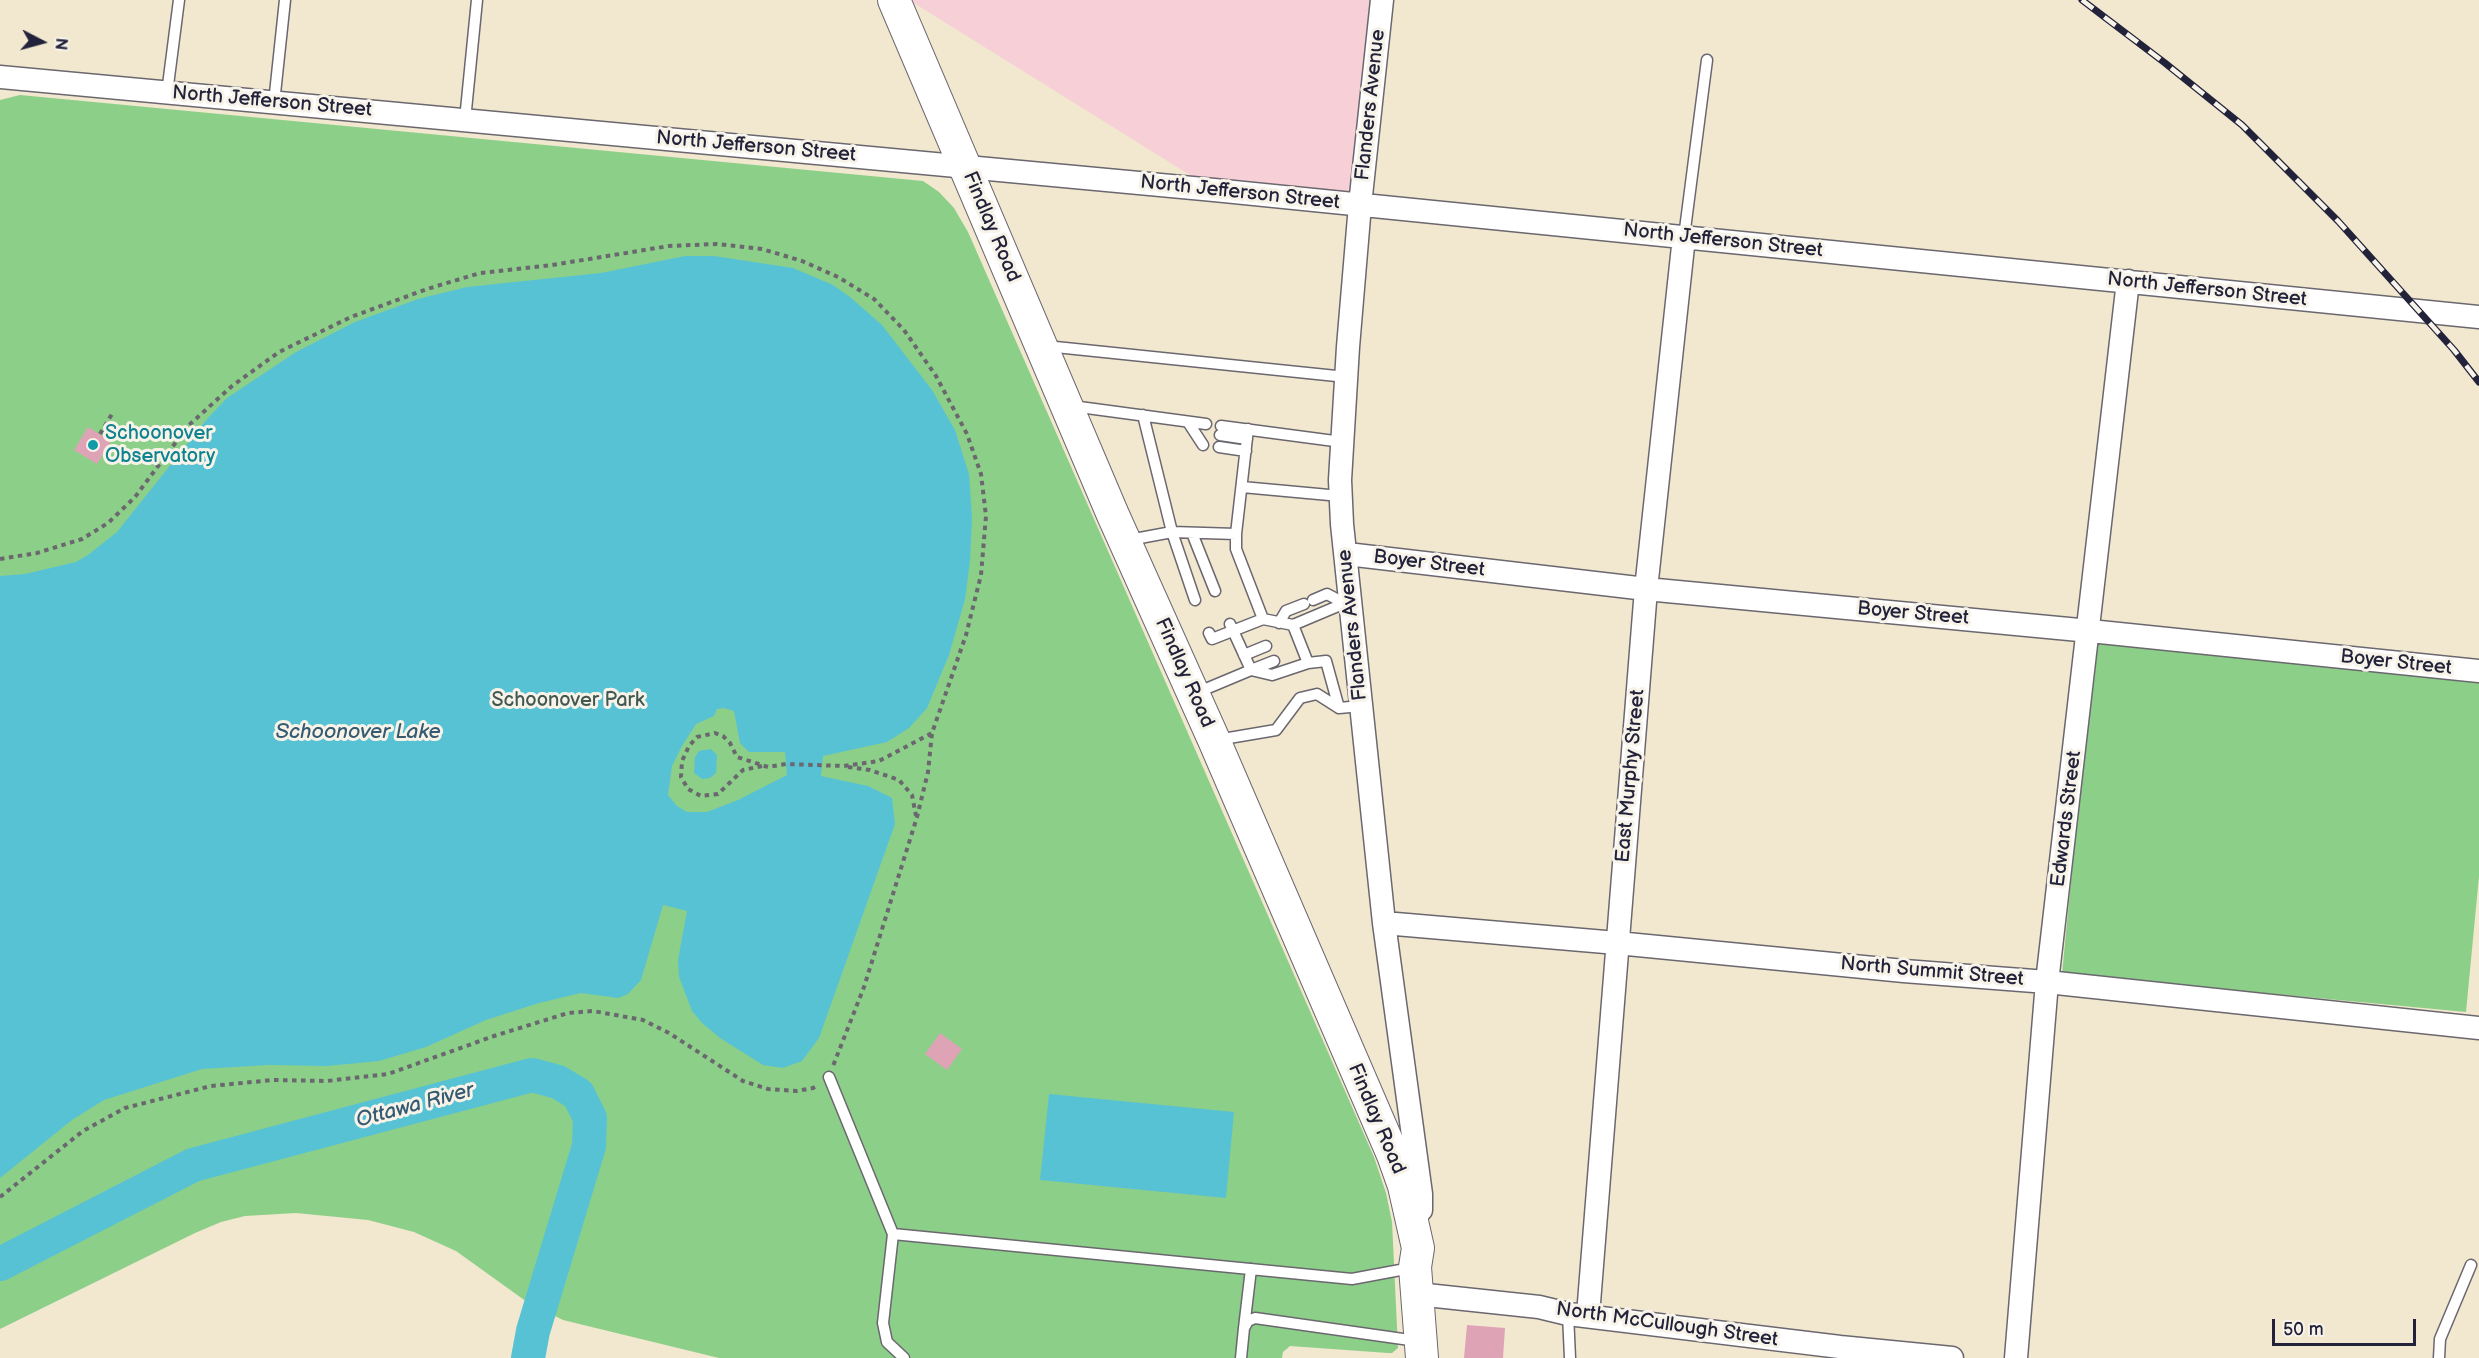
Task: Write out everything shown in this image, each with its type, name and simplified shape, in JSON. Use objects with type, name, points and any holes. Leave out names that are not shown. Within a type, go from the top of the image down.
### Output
[{"type":"main road","name":"Findlay Road","points":[[894,0],[1393,1155],[1404,1185],[1417,1270],[1422,1350]]},
{"type":"street","name":"Flanders Avenue","points":[[1382,0],[1360,205],[1346,376],[1340,495],[1347,554],[1350,707],[1384,923],[1421,1194],[1417,1270]]},
{"type":"street","name":"North Jefferson Street","points":[[0,77],[1360,205],[2479,317]]},
{"type":"street","name":"East Murphy Street","points":[[1578,1315],[1617,943],[1646,589],[1684,237]]},
{"type":"street","name":"Edwards Street","points":[[2016,1358],[2048,982],[2090,631],[2128,281]]},
{"type":"street","name":"Boyer Street","points":[[1347,554],[1646,589],[2479,671]]},
{"type":"street","name":"North Summit Street","points":[[1384,923],[1892,970],[2048,982],[2479,1028]]},
{"type":"street","name":"North McCullough Street","points":[[1417,1270],[1539,1307],[1578,1315],[1840,1347],[1952,1358]]},
{"type":"lane","points":[[167,93],[179,0]]},
{"type":"lane","points":[[273,103],[285,0]]},
{"type":"lane","points":[[465,120],[477,0]]},
{"type":"lane","points":[[1684,237],[1707,60]]},
{"type":"lane","points":[[1043,346],[1346,376]]},
{"type":"lane","points":[[1068,405],[1188,422],[1202,430],[1203,445]]},
{"type":"lane","points":[[1143,415],[1172,532],[1195,600]]},
{"type":"lane","points":[[1221,431],[1342,442]]},
{"type":"lane","points":[[1247,434],[1236,549],[1263,619]]},
{"type":"lane","points":[[1219,447],[1246,451]]},
{"type":"lane","points":[[1242,487],[1340,495]]},
{"type":"lane","points":[[1126,540],[1172,532],[1236,534]]},
{"type":"lane","points":[[1192,533],[1215,591]]},
{"type":"lane","points":[[1279,622],[1286,611],[1327,594],[1347,602]]},
{"type":"lane","points":[[1292,632],[1347,602]]},
{"type":"lane","points":[[1209,633],[1212,639],[1232,627],[1263,619],[1279,622],[1292,632],[1297,652],[1308,663]]},
{"type":"lane","points":[[1232,627],[1251,670]]},
{"type":"lane","points":[[1244,655],[1266,646]]},
{"type":"lane","points":[[1194,693],[1274,661]]},
{"type":"lane","points":[[1251,670],[1272,675],[1308,663],[1326,661],[1350,707]]},
{"type":"lane","points":[[1214,740],[1276,730],[1300,698],[1317,694],[1350,707]]},
{"type":"lane","points":[[829,1077],[893,1234],[883,1323],[887,1342],[904,1358]]},
{"type":"lane","points":[[893,1234],[1352,1279],[1417,1270]]},
{"type":"lane","points":[[2439,1358],[2440,1339],[2470,1264]]},
{"type":"lane","points":[[1241,1358],[1251,1269]]},
{"type":"lane","points":[[1570,1358],[1578,1315]]},
{"type":"lane","points":[[1244,1328],[1248,1321],[1255,1318],[1422,1350]]},
{"type":"path","points":[[0,560],[37,553],[82,539],[108,522],[135,497],[188,426],[232,386],[279,352],[351,317],[480,273],[552,265],[669,246],[717,244],[762,249],[802,261],[838,277],[874,299],[904,330],[936,376],[967,434],[981,474],[986,516],[981,575],[966,634],[932,733],[927,772],[917,817],[864,987],[829,1077],[813,1088],[797,1091],[768,1089],[743,1081],[678,1038],[643,1020],[593,1011],[568,1013],[494,1036],[388,1074],[327,1081],[273,1080],[211,1086],[125,1108],[83,1131],[0,1197]]},
{"type":"path","points":[[100,434],[112,414]]},
{"type":"path","points":[[762,766],[743,770],[718,794],[701,796],[688,789],[681,777],[682,761],[689,746],[697,737],[715,733],[723,736],[730,743],[737,757],[762,766],[786,764],[844,766],[870,770],[899,780],[912,795],[917,817]]},
{"type":"path","points":[[844,766],[879,760],[932,733]]},
{"type":"shaded area","points":[[909,0],[1382,0],[1360,205],[1214,190]]},
{"type":"green space","name":"Schoonover Park","points":[[20,95],[923,181],[939,192],[954,208],[968,232],[1374,1157],[1386,1193],[1392,1222],[1398,1348],[1388,1353],[1290,1346],[1283,1352],[1282,1358],[719,1358],[563,1320],[527,1302],[456,1251],[414,1232],[368,1220],[296,1213],[245,1216],[221,1222],[0,1329],[0,100]]},
{"type":"green space","points":[[2094,643],[2479,679],[2479,876],[2466,1012],[2062,974]]},
{"type":"water","name":"Schoonover Lake","points":[[685,256],[714,256],[793,268],[833,285],[882,325],[932,390],[955,430],[969,474],[972,518],[965,599],[949,655],[927,708],[909,728],[887,742],[823,756],[821,776],[868,786],[892,798],[895,824],[819,1038],[802,1061],[783,1068],[763,1065],[720,1038],[702,1023],[692,1011],[679,977],[678,960],[687,911],[663,905],[641,980],[628,994],[618,998],[581,993],[539,1003],[486,1020],[426,1047],[379,1061],[327,1066],[268,1065],[202,1069],[104,1100],[72,1120],[0,1178],[0,576],[25,574],[76,562],[88,555],[117,532],[207,419],[227,398],[296,352],[355,322],[418,299],[467,287],[601,273]],"holes":[[[724,708],[734,711],[740,743],[749,752],[785,752],[787,775],[738,800],[707,812],[687,812],[677,806],[668,795],[672,766],[696,724],[714,716],[717,709]]]},
{"type":"water","points":[[711,749],[717,755],[716,773],[710,778],[702,779],[694,773],[695,757],[699,751]]},
{"type":"water","points":[[1049,1094],[1234,1112],[1226,1198],[1040,1180]]},
{"type":"building","name":"Schoonover Observatory","points":[[88,427],[111,441],[97,464],[74,450]]},
{"type":"building","points":[[940,1033],[962,1049],[947,1070],[925,1054]]},
{"type":"building","points":[[1467,1325],[1505,1328],[1503,1358],[1464,1358]]},
{"type":"waterway","name":"Ottawa River","points":[[0,1264],[193,1165],[532,1075],[558,1082],[578,1094],[590,1118],[589,1146],[533,1331],[528,1358]]},
{"type":"railway","points":[[2082,0],[2242,125],[2338,221],[2454,350],[2479,382]]},
{"type":"place","name":"Schoonover Observatory","points":[[93,445]]}]
